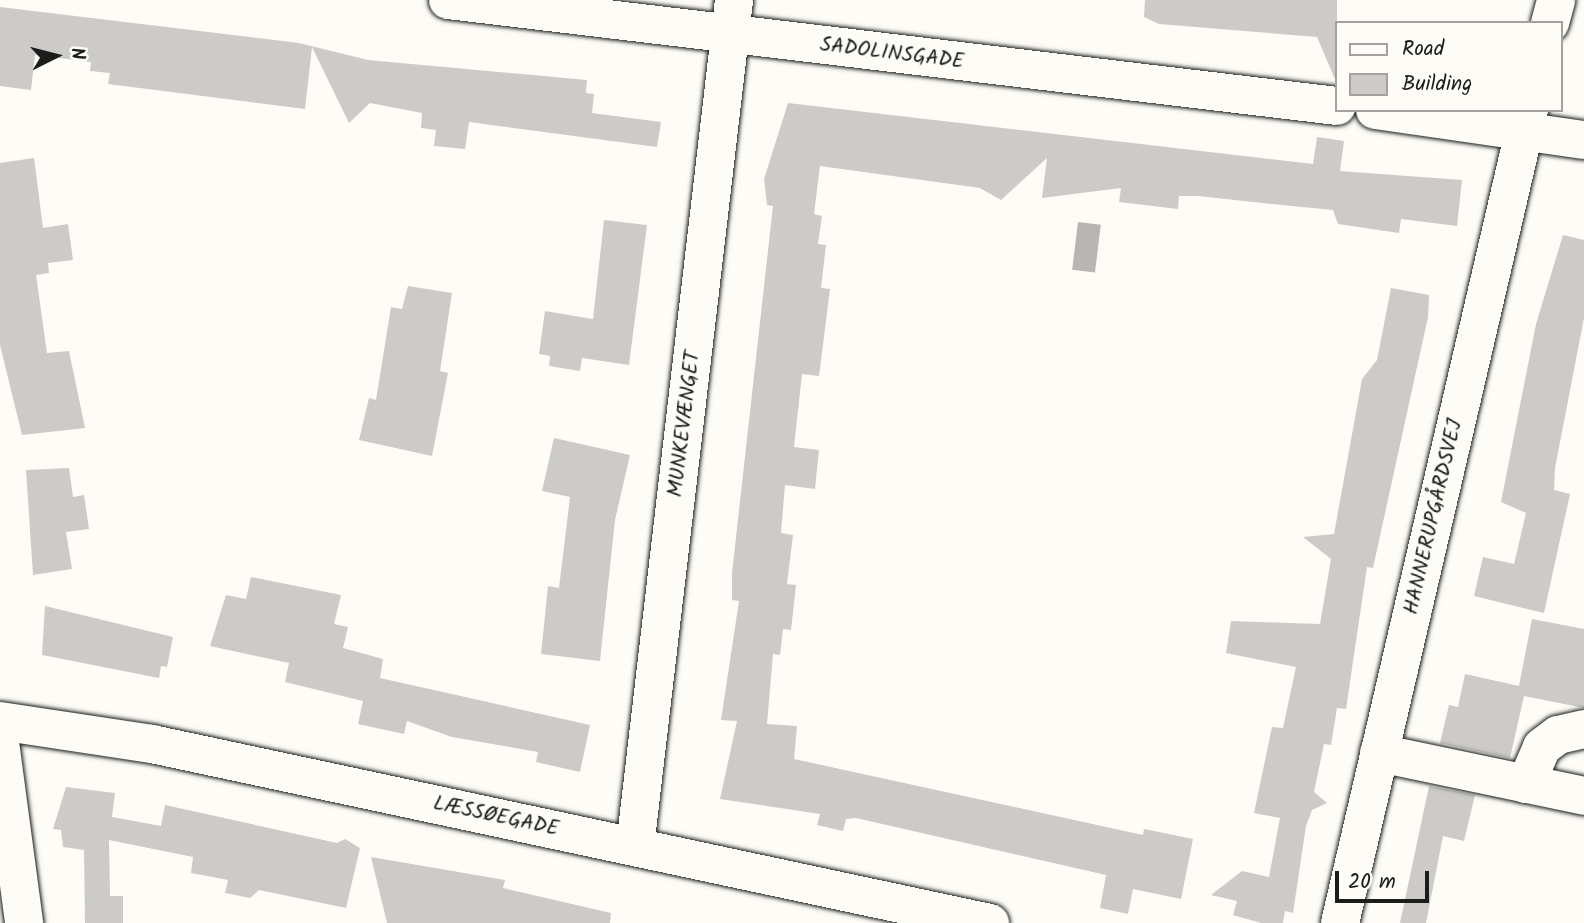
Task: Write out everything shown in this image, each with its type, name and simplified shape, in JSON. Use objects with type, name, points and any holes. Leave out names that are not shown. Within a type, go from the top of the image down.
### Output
[{"type":"street","name":"SADOLINSGADE","points":[[448,0],[732,18],[1336,106]]},
{"type":"street","points":[[1551,21],[1556,0]]},
{"type":"street","name":"MUNKEVÆNGET","points":[[635,847],[732,18]]},
{"type":"street","points":[[1409,112],[1527,119],[1584,141]]},
{"type":"street","name":"HANNERUPGÅRDSVEJ","points":[[1340,923],[1527,119]]},
{"type":"street","name":"LÆSSØEGADE","points":[[0,720],[152,744],[990,923]]},
{"type":"street","points":[[1526,784],[1542,747],[1558,734],[1584,729]]},
{"type":"street","points":[[0,742],[24,923]]},
{"type":"street","points":[[1379,753],[1584,796]]},
{"type":"shaded area","points":[[1078,222],[1101,225],[1095,272],[1072,270]]},
{"type":"building","points":[[1145,0],[1337,0],[1336,82],[1317,37],[1159,24],[1144,17]]},
{"type":"building","points":[[0,7],[299,43],[368,60],[587,80],[586,93],[594,94],[592,113],[661,122],[657,147],[469,122],[465,149],[434,146],[436,130],[421,128],[422,113],[370,103],[349,123],[312,47],[305,109],[108,84],[110,73],[90,71],[91,62],[35,55],[31,90],[0,86]]},
{"type":"building","points":[[788,103],[1313,164],[1317,137],[1344,141],[1340,171],[1462,180],[1457,226],[1401,219],[1399,233],[1338,224],[1333,210],[1198,196],[1179,196],[1178,209],[1119,202],[1121,188],[1042,198],[1047,158],[1001,200],[980,188],[820,166],[814,214],[822,216],[818,244],[826,245],[821,288],[830,289],[819,376],[802,374],[794,447],[819,450],[815,489],[785,485],[781,533],[793,535],[787,584],[796,585],[791,630],[783,629],[780,655],[773,654],[767,724],[797,726],[794,759],[1143,835],[1144,829],[1193,839],[1181,899],[1133,889],[1128,914],[1100,908],[1106,875],[856,818],[846,819],[843,831],[817,825],[820,814],[720,799],[737,721],[721,720],[739,601],[732,600],[732,573],[773,206],[767,205],[764,179]]},
{"type":"building","points":[[34,158],[43,228],[68,224],[73,260],[48,263],[49,273],[36,275],[47,353],[69,351],[85,428],[22,435],[0,345],[0,163]]},
{"type":"building","points":[[604,220],[647,225],[629,365],[582,358],[580,371],[549,366],[550,356],[539,354],[545,311],[593,319]]},
{"type":"building","points":[[1563,235],[1584,240],[1584,318],[1555,468],[1554,490],[1570,494],[1544,613],[1474,596],[1483,557],[1514,564],[1526,513],[1501,502],[1536,324]]},
{"type":"building","points":[[408,286],[452,293],[440,371],[448,373],[432,456],[359,440],[369,398],[376,400],[391,307],[402,309]]},
{"type":"building","points":[[1391,288],[1429,295],[1428,317],[1373,568],[1367,567],[1346,709],[1337,708],[1331,745],[1324,744],[1314,792],[1327,803],[1312,810],[1306,826],[1293,913],[1285,911],[1283,923],[1261,923],[1233,915],[1237,901],[1211,895],[1242,871],[1269,877],[1280,818],[1254,813],[1272,727],[1283,728],[1296,667],[1226,653],[1231,621],[1320,624],[1331,559],[1303,537],[1334,534],[1362,379],[1377,360]]},
{"type":"building","points":[[554,438],[630,455],[615,520],[600,661],[541,654],[548,586],[559,588],[570,497],[542,491]]},
{"type":"building","points":[[69,468],[73,497],[84,495],[89,529],[66,532],[72,569],[33,575],[26,470]]},
{"type":"building","points":[[251,577],[341,595],[334,624],[348,627],[343,648],[383,659],[380,678],[590,725],[580,772],[536,762],[538,752],[452,737],[407,721],[404,734],[358,724],[363,701],[285,682],[289,663],[210,646],[226,595],[246,599]]},
{"type":"building","points":[[45,606],[173,637],[167,667],[161,666],[159,678],[42,655]]},
{"type":"building","points":[[1532,619],[1584,629],[1584,708],[1524,696],[1510,758],[1440,743],[1449,705],[1458,707],[1465,674],[1519,686]]},
{"type":"building","points":[[1429,786],[1475,795],[1464,841],[1443,836],[1426,923],[1400,923]]},
{"type":"building","points":[[66,787],[115,793],[112,817],[161,826],[165,805],[337,843],[345,839],[360,848],[346,908],[259,890],[250,898],[225,893],[228,880],[191,873],[193,857],[109,840],[110,896],[123,896],[123,923],[85,923],[84,850],[63,847],[61,830],[53,829]]},
{"type":"building","points":[[371,857],[505,880],[503,888],[611,913],[610,923],[387,923]]}]
